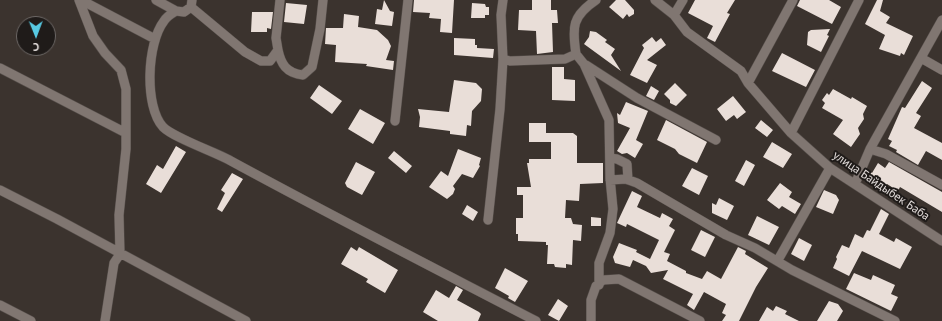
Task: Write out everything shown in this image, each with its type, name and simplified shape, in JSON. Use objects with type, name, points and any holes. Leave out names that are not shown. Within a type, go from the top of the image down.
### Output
[{"type":"street","points":[[80,0],[155,39]]},
{"type":"street","points":[[80,0],[93,36],[105,53],[121,70],[126,89],[126,150],[119,215],[120,254],[114,263],[105,321]]},
{"type":"street","points":[[156,0],[176,11],[184,12],[191,3],[245,52],[261,61],[270,61],[278,50]]},
{"type":"street","points":[[280,0],[276,38],[278,50],[281,63],[294,74],[303,74],[312,67],[320,29],[323,0]]},
{"type":"street","points":[[395,121],[408,0]]},
{"type":"street","points":[[488,220],[500,109],[503,59],[501,15],[503,0]]},
{"type":"street","points":[[596,0],[583,9],[575,21],[576,54],[584,64],[609,120],[610,180],[613,209],[610,233],[599,263],[599,285]]},
{"type":"street","name":"улица Байдыбек Баба","points":[[655,0],[674,15],[687,32],[741,71],[748,83],[791,133],[830,168],[942,241]]},
{"type":"street","points":[[674,15],[683,0]]},
{"type":"street","points":[[748,83],[793,0]]},
{"type":"street","points":[[791,133],[858,0]]},
{"type":"street","points":[[176,11],[164,21],[155,39],[150,85],[152,107],[164,127],[188,141],[215,152],[297,197],[536,321]]},
{"type":"street","points":[[855,184],[870,149],[942,20]]},
{"type":"street","points":[[503,59],[510,61],[564,59],[576,54]]},
{"type":"street","points":[[921,58],[942,70]]},
{"type":"street","points":[[584,64],[637,98],[716,140]]},
{"type":"street","points":[[0,68],[126,133]]},
{"type":"street","points":[[870,149],[886,154],[942,185]]},
{"type":"street","points":[[610,158],[617,159],[626,164],[628,180]]},
{"type":"street","points":[[778,260],[830,168]]},
{"type":"street","points":[[610,180],[628,180],[637,184],[726,235],[755,248],[778,260],[792,270],[895,321]]},
{"type":"street","points":[[0,190],[246,321]]},
{"type":"street","points":[[591,321],[592,300],[596,286],[603,280],[619,279],[700,321]]},
{"type":"street","points":[[0,305],[31,321]]},
{"type":"building","points":[[384,0],[390,11],[394,12],[392,26],[375,24],[377,9],[382,10]]},
{"type":"building","points":[[414,0],[454,0],[452,33],[440,32],[441,19],[429,18],[430,13],[413,12]]},
{"type":"building","points":[[532,0],[551,0],[551,10],[557,10],[558,23],[552,23],[553,52],[537,54],[536,31],[518,30],[519,10],[532,10]]},
{"type":"building","points":[[616,0],[625,0],[634,10],[634,14],[629,17],[627,14],[623,19],[609,7]]},
{"type":"building","points":[[695,0],[735,0],[727,13],[730,14],[715,42],[707,38],[713,26],[688,13]]},
{"type":"building","points":[[800,0],[829,0],[841,7],[832,24],[797,6]]},
{"type":"building","points":[[877,0],[883,0],[880,11],[890,17],[886,23],[913,36],[904,55],[901,53],[900,56],[879,49],[885,35],[865,24]]},
{"type":"building","points":[[286,3],[307,5],[304,24],[284,22]]},
{"type":"building","points":[[472,3],[485,4],[486,7],[489,7],[489,15],[485,15],[485,18],[471,18]]},
{"type":"building","points":[[252,12],[273,12],[271,29],[267,28],[267,32],[251,32]]},
{"type":"building","points":[[344,14],[359,16],[358,27],[377,30],[388,40],[391,46],[386,60],[394,61],[393,70],[366,66],[367,64],[335,62],[336,45],[325,44],[326,28],[343,28]]},
{"type":"building","points":[[830,29],[827,35],[829,36],[821,52],[807,45],[808,32],[811,30]]},
{"type":"building","points":[[590,31],[596,32],[607,40],[605,42],[615,49],[611,55],[621,71],[584,44],[589,37]]},
{"type":"building","points":[[652,37],[656,42],[661,38],[666,45],[647,60],[657,65],[647,83],[630,75],[644,48],[642,45]]},
{"type":"building","points":[[454,38],[475,39],[475,45],[477,45],[477,48],[494,49],[493,58],[454,55]]},
{"type":"building","points":[[782,53],[815,70],[806,87],[772,71]]},
{"type":"building","points":[[552,67],[564,67],[564,79],[575,80],[575,101],[552,100]]},
{"type":"building","points":[[454,80],[476,83],[482,89],[481,101],[472,111],[471,126],[467,125],[466,136],[450,134],[450,131],[419,127],[420,117],[418,109],[449,112]]},
{"type":"building","points":[[922,81],[932,88],[916,113],[921,116],[914,128],[942,143],[942,160],[926,151],[918,165],[889,146],[892,141],[888,139],[902,107],[905,108]]},
{"type":"building","points":[[675,83],[687,95],[676,106],[670,103],[670,100],[664,94]]},
{"type":"building","points":[[319,85],[342,101],[332,114],[310,98]]},
{"type":"building","points":[[651,86],[659,91],[654,100],[646,96]]},
{"type":"building","points":[[833,89],[851,99],[852,97],[867,106],[863,114],[864,119],[858,128],[860,134],[851,147],[833,134],[843,120],[822,108],[825,103],[822,100],[827,93],[829,95]]},
{"type":"building","points":[[733,96],[746,112],[737,119],[734,115],[726,121],[717,109]]},
{"type":"building","points":[[626,102],[648,111],[636,140],[643,144],[635,158],[627,153],[622,154],[617,151],[630,128],[618,123],[617,113],[620,115]]},
{"type":"building","points":[[360,109],[385,123],[373,144],[348,129]]},
{"type":"building","points":[[666,120],[707,142],[697,163],[657,140]]},
{"type":"building","points":[[761,120],[773,130],[767,137],[755,128]]},
{"type":"building","points":[[529,123],[546,123],[546,133],[573,133],[577,136],[577,163],[603,163],[603,183],[580,184],[579,201],[566,200],[565,218],[571,218],[573,224],[582,225],[581,241],[573,240],[572,265],[566,264],[566,268],[555,267],[554,264],[547,264],[548,245],[546,245],[546,242],[518,241],[518,234],[516,234],[516,218],[523,218],[523,195],[517,195],[517,187],[531,187],[527,163],[529,163],[529,159],[551,159],[551,142],[529,142]]},
{"type":"building","points":[[772,142],[792,154],[783,168],[763,157]]},
{"type":"building","points":[[176,146],[186,152],[161,193],[146,184],[157,165],[163,169]]},
{"type":"building","points":[[458,149],[481,158],[480,166],[473,178],[462,174],[453,186],[455,189],[453,194],[447,199],[429,187],[441,171],[448,176]]},
{"type":"building","points":[[394,151],[412,166],[406,173],[388,158]]},
{"type":"building","points":[[746,160],[755,165],[744,186],[735,181]]},
{"type":"building","points":[[356,162],[375,172],[362,195],[347,187],[345,183]]},
{"type":"building","points":[[889,162],[942,192],[942,212],[900,187],[898,191],[887,184],[883,189],[864,178],[868,170],[872,173],[878,163],[885,168]]},
{"type":"building","points":[[692,168],[708,176],[699,195],[682,186]]},
{"type":"building","points":[[232,173],[243,179],[222,212],[217,209],[225,193],[221,190]]},
{"type":"building","points":[[780,183],[792,192],[789,197],[801,204],[795,214],[782,206],[779,209],[767,200]]},
{"type":"building","points":[[824,190],[836,195],[839,200],[833,214],[816,207]]},
{"type":"building","points":[[632,191],[642,196],[637,207],[660,218],[662,213],[673,219],[669,226],[675,230],[664,252],[670,254],[667,261],[686,271],[686,273],[702,279],[707,271],[721,279],[738,247],[746,251],[745,254],[768,268],[756,287],[739,321],[722,321],[726,315],[722,313],[726,304],[704,292],[694,310],[687,305],[693,294],[663,279],[668,270],[651,273],[646,266],[633,260],[630,267],[615,263],[613,257],[619,243],[637,250],[636,252],[650,259],[659,240],[627,224],[626,227],[617,223]]},
{"type":"building","points":[[719,198],[734,206],[727,220],[712,213],[712,203],[716,205]]},
{"type":"building","points":[[467,205],[478,212],[473,221],[462,214]]},
{"type":"building","points":[[881,209],[889,214],[879,234],[894,242],[896,238],[912,247],[900,269],[862,251],[849,276],[833,268],[837,259],[836,257],[842,245],[849,248],[855,234],[863,238],[867,230],[870,231]]},
{"type":"building","points":[[757,216],[779,227],[769,245],[748,235]]},
{"type":"building","points":[[591,217],[601,218],[601,226],[591,226]]},
{"type":"building","points":[[701,230],[715,237],[705,257],[691,250]]},
{"type":"building","points":[[799,238],[812,245],[804,261],[791,254]]},
{"type":"building","points":[[351,247],[357,251],[359,247],[398,270],[385,293],[366,282],[368,279],[341,264]]},
{"type":"building","points":[[505,268],[528,281],[515,302],[508,298],[509,296],[495,288]]},
{"type":"building","points":[[854,273],[871,280],[873,275],[895,285],[891,294],[898,297],[891,311],[846,289]]},
{"type":"building","points":[[456,286],[463,290],[457,300],[481,314],[478,321],[438,321],[423,312],[436,290],[449,298]]},
{"type":"building","points":[[558,299],[568,306],[559,321],[548,315]]},
{"type":"building","points":[[829,301],[838,304],[843,311],[837,321],[817,321]]},
{"type":"building","points":[[776,306],[787,311],[785,314],[799,321],[759,321],[767,307],[773,311]]}]
